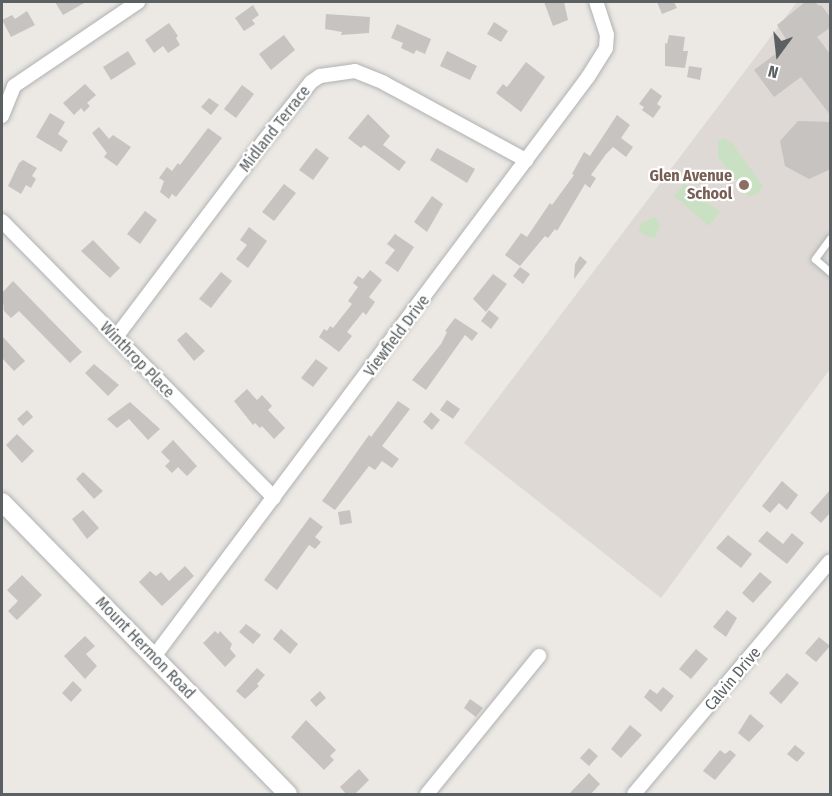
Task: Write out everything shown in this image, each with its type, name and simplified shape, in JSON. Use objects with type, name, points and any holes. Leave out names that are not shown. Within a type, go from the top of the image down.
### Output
[{"type":"main road","name":"Mount Hermon Road","points":[[2,502],[288,795]]},
{"type":"street","points":[[2,116],[14,86],[138,2]]},
{"type":"street","name":"Viewfield Drive","points":[[153,658],[588,77],[606,48],[607,35],[596,2]]},
{"type":"street","name":"Midland Terrace","points":[[116,337],[263,142],[311,82],[320,76],[355,71],[384,83],[526,160]]},
{"type":"street","name":"Winthrop Place","points":[[2,221],[274,498]]},
{"type":"street","name":"Calvin Drive","points":[[634,795],[831,561]]},
{"type":"street","points":[[427,795],[539,656]]},
{"type":"lane","points":[[831,238],[815,259],[831,272]]},
{"type":"shaded area","name":"Glen Avenue School","points":[[797,2],[830,2],[830,369],[661,598],[464,443]]},
{"type":"green space","points":[[723,138],[731,142],[763,186],[756,195],[748,196],[718,157],[718,141]]},
{"type":"green space","points":[[684,184],[720,212],[709,226],[674,196]]},
{"type":"green space","points":[[655,217],[660,225],[655,238],[646,236],[638,230],[642,223]]},
{"type":"building","points":[[55,2],[86,2],[63,15]]},
{"type":"building","points":[[544,2],[564,2],[568,20],[553,26]]},
{"type":"building","points":[[657,2],[674,2],[677,8],[662,14]]},
{"type":"building","points":[[805,2],[815,2],[821,5],[831,18],[831,27],[817,37],[831,55],[831,116],[801,77],[774,97],[754,70],[789,44],[777,25]]},
{"type":"building","points":[[253,5],[259,15],[252,20],[255,24],[244,31],[235,18]]},
{"type":"building","points":[[27,11],[35,25],[11,37],[2,20],[12,15],[15,19]]},
{"type":"building","points":[[326,14],[370,17],[369,33],[341,35],[342,32],[325,29]]},
{"type":"building","points":[[494,22],[508,31],[501,42],[487,34]]},
{"type":"building","points":[[169,23],[178,36],[176,38],[180,45],[168,53],[163,46],[154,53],[145,40]]},
{"type":"building","points":[[397,24],[431,39],[425,54],[416,50],[414,54],[401,48],[403,43],[391,38]]},
{"type":"building","points":[[284,35],[295,50],[271,70],[259,54]]},
{"type":"building","points":[[669,35],[685,37],[683,51],[688,51],[685,68],[665,66],[665,43],[667,44]]},
{"type":"building","points":[[128,51],[136,64],[111,80],[103,67]]},
{"type":"building","points":[[447,51],[477,66],[470,80],[440,66]]},
{"type":"building","points":[[526,62],[545,77],[521,112],[496,93],[503,84],[507,87]]},
{"type":"building","points":[[689,66],[702,68],[700,80],[687,77]]},
{"type":"building","points":[[85,84],[96,95],[87,103],[90,106],[84,112],[81,108],[74,115],[63,103]]},
{"type":"building","points":[[242,85],[254,94],[236,118],[224,109]]},
{"type":"building","points":[[651,88],[662,96],[657,104],[661,107],[653,118],[642,110],[644,107],[639,104]]},
{"type":"building","points":[[209,98],[219,105],[211,115],[201,107]]},
{"type":"building","points":[[50,113],[65,122],[58,134],[68,141],[61,152],[36,137]]},
{"type":"building","points":[[368,114],[390,136],[383,145],[406,162],[399,171],[364,145],[361,148],[348,138]]},
{"type":"building","points":[[617,115],[630,125],[621,138],[633,147],[626,157],[613,147],[606,154],[591,175],[596,178],[590,188],[585,184],[557,231],[555,229],[548,238],[545,236],[520,266],[505,255],[521,233],[527,237],[550,203],[552,205],[574,175],[572,174],[584,152],[590,156]]},
{"type":"building","points":[[798,121],[831,122],[831,169],[809,179],[785,166],[780,141]]},
{"type":"building","points":[[99,127],[109,139],[113,135],[131,147],[117,166],[104,157],[107,153],[92,133]]},
{"type":"building","points":[[208,128],[222,138],[176,197],[172,194],[169,199],[160,192],[164,181],[159,178],[167,167],[172,171],[178,163],[180,165]]},
{"type":"building","points":[[316,148],[329,158],[313,180],[299,170]]},
{"type":"building","points":[[437,148],[475,169],[467,183],[430,160]]},
{"type":"building","points":[[23,160],[37,168],[32,176],[36,179],[31,188],[26,185],[21,194],[8,186],[19,163]]},
{"type":"building","points":[[284,184],[296,193],[274,221],[262,212]]},
{"type":"building","points":[[432,196],[443,204],[427,232],[414,222]]},
{"type":"building","points":[[145,211],[157,220],[140,244],[127,234]]},
{"type":"building","points":[[249,227],[267,241],[248,268],[236,259],[247,245],[240,240]]},
{"type":"building","points":[[395,234],[414,247],[398,272],[385,263],[395,250],[387,244]]},
{"type":"building","points":[[93,240],[120,268],[110,278],[81,251]]},
{"type":"building","points":[[580,256],[587,262],[574,279],[575,264]]},
{"type":"building","points":[[520,267],[530,274],[523,284],[513,276]]},
{"type":"building","points":[[370,270],[382,280],[369,297],[375,302],[366,315],[363,312],[347,332],[352,336],[339,352],[319,337],[324,329],[327,331],[330,326],[333,328],[352,304],[348,301],[358,287],[353,283],[358,276],[363,279]]},
{"type":"building","points":[[221,272],[232,281],[211,308],[199,299]]},
{"type":"building","points":[[493,274],[507,284],[486,312],[473,299]]},
{"type":"building","points":[[13,281],[82,352],[70,363],[19,311],[11,318],[4,311],[2,293]]},
{"type":"building","points":[[489,310],[499,318],[491,329],[481,321]]},
{"type":"building","points":[[455,318],[478,333],[472,341],[465,335],[426,390],[412,380],[441,344],[447,332],[445,331]]},
{"type":"building","points":[[186,332],[205,351],[194,361],[177,340]]},
{"type":"building","points":[[2,336],[25,361],[14,371],[2,358]]},
{"type":"building","points":[[316,359],[328,368],[313,387],[301,378]]},
{"type":"building","points":[[94,364],[119,385],[108,396],[85,373]]},
{"type":"building","points":[[247,389],[257,400],[262,395],[272,406],[268,410],[285,428],[274,439],[262,426],[260,428],[255,423],[253,425],[234,401]]},
{"type":"building","points":[[447,400],[460,409],[453,419],[440,410]]},
{"type":"building","points":[[398,401],[410,409],[382,446],[399,459],[392,468],[382,461],[375,470],[369,466],[335,510],[322,501],[369,435],[371,437]]},
{"type":"building","points":[[130,402],[160,429],[148,440],[129,419],[117,428],[107,419]]},
{"type":"building","points":[[27,410],[33,417],[23,426],[17,419]]},
{"type":"building","points":[[431,412],[440,420],[432,430],[423,422]]},
{"type":"building","points":[[17,434],[34,451],[22,463],[6,445]]},
{"type":"building","points":[[173,440],[197,466],[187,476],[178,467],[172,473],[165,466],[170,461],[161,452]]},
{"type":"building","points":[[83,472],[103,491],[94,499],[76,479]]},
{"type":"building","points":[[782,481],[798,495],[787,510],[779,503],[770,513],[762,506]]},
{"type":"building","points":[[831,489],[831,512],[821,523],[810,513]]},
{"type":"building","points":[[83,510],[99,528],[87,539],[72,519]]},
{"type":"building","points":[[350,510],[352,523],[340,525],[338,512]]},
{"type":"building","points":[[310,517],[323,527],[315,537],[321,542],[315,549],[309,545],[277,590],[264,580]]},
{"type":"building","points":[[767,531],[783,544],[792,533],[804,543],[787,564],[758,541]]},
{"type":"building","points":[[728,535],[752,554],[741,568],[716,548]]},
{"type":"building","points":[[185,566],[194,576],[162,606],[139,582],[150,571],[156,576],[161,572],[169,581]]},
{"type":"building","points":[[760,572],[772,582],[753,603],[742,593]]},
{"type":"building","points":[[22,575],[42,595],[17,620],[8,611],[18,601],[7,590]]},
{"type":"building","points":[[727,610],[737,618],[726,637],[713,627]]},
{"type":"building","points":[[246,624],[261,635],[253,644],[239,632]]},
{"type":"building","points":[[281,629],[298,644],[290,654],[273,639]]},
{"type":"building","points":[[215,631],[218,634],[220,631],[232,644],[230,649],[236,656],[225,667],[203,643]]},
{"type":"building","points":[[85,636],[95,646],[86,654],[97,666],[85,679],[64,656]]},
{"type":"building","points":[[819,637],[830,646],[816,662],[805,653]]},
{"type":"building","points":[[696,649],[708,659],[691,679],[679,669]]},
{"type":"building","points":[[257,668],[265,675],[257,684],[259,686],[245,699],[236,691]]},
{"type":"building","points":[[787,673],[799,683],[781,704],[769,693]]},
{"type":"building","points":[[73,681],[82,690],[71,702],[62,693]]},
{"type":"building","points":[[663,687],[674,696],[661,712],[644,697],[650,689],[657,694]]},
{"type":"building","points":[[320,691],[326,698],[316,707],[310,700]]},
{"type":"building","points":[[470,699],[483,708],[476,717],[464,708]]},
{"type":"building","points":[[750,714],[764,726],[749,742],[738,733]]},
{"type":"building","points":[[306,720],[336,750],[330,756],[334,760],[324,770],[291,737]]},
{"type":"building","points":[[630,725],[642,735],[621,758],[611,749]]},
{"type":"building","points":[[795,745],[805,753],[797,762],[787,754]]},
{"type":"building","points":[[589,748],[598,756],[589,766],[580,758]]},
{"type":"building","points":[[720,750],[725,754],[730,750],[736,755],[715,780],[703,771]]},
{"type":"building","points":[[359,769],[369,780],[354,795],[347,795],[340,787]]},
{"type":"building","points":[[589,773],[600,784],[590,795],[568,795]]},
{"type":"place","name":"Glen Avenue School","points":[[744,185]]}]
